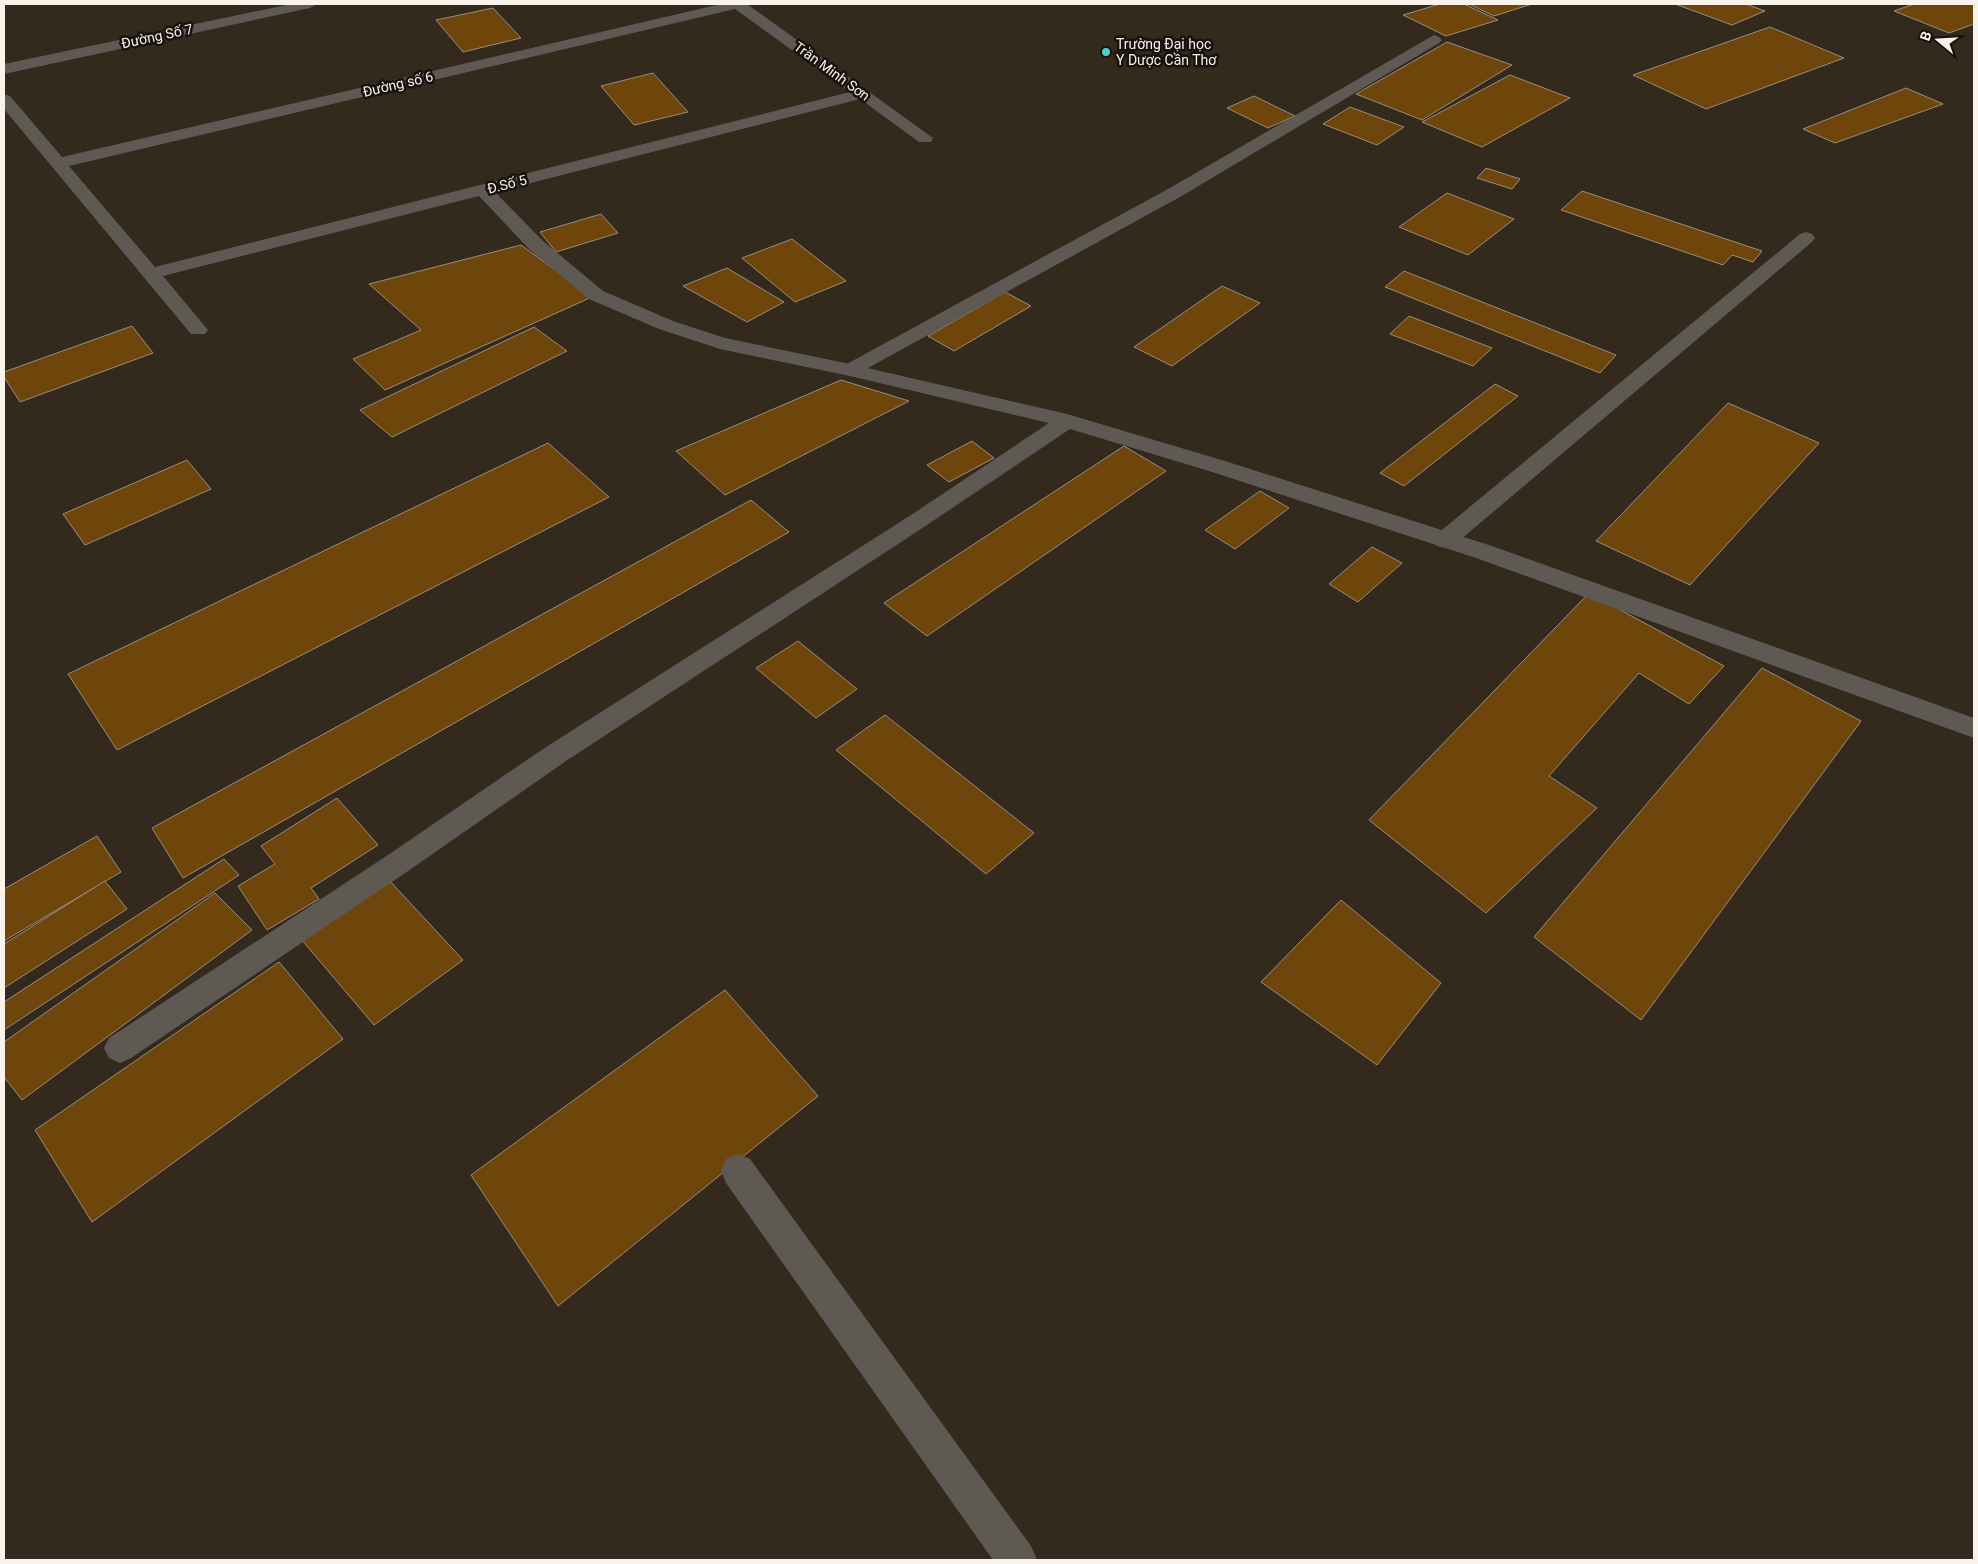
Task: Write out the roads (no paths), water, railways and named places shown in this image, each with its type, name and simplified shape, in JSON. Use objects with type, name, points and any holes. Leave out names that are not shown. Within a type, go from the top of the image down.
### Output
[{"type":"street","name":"Đường Số 7","points":[[4,69],[310,4]]},
{"type":"street","name":"Trần Minh Sơn","points":[[738,4],[925,138]]},
{"type":"street","name":"Đường số 6","points":[[58,163],[738,4]]},
{"type":"street","points":[[850,370],[1174,193],[1434,40]]},
{"type":"street","name":"Đ.Số 5","points":[[150,274],[863,93]]},
{"type":"street","points":[[4,99],[198,330]]},
{"type":"street","points":[[484,190],[536,245],[596,295],[666,325],[720,343],[850,370],[1067,421],[1217,466],[1445,540],[1974,728]]},
{"type":"street","points":[[1445,540],[1806,238]]},
{"type":"street","points":[[120,1048],[401,861],[556,754],[916,522],[1067,421]]},
{"type":"street","points":[[738,1172],[1017,1560]]},
{"type":"place","name":"Trường Đại học Y Dược Cần Thơ","points":[[1106,52]]}]
